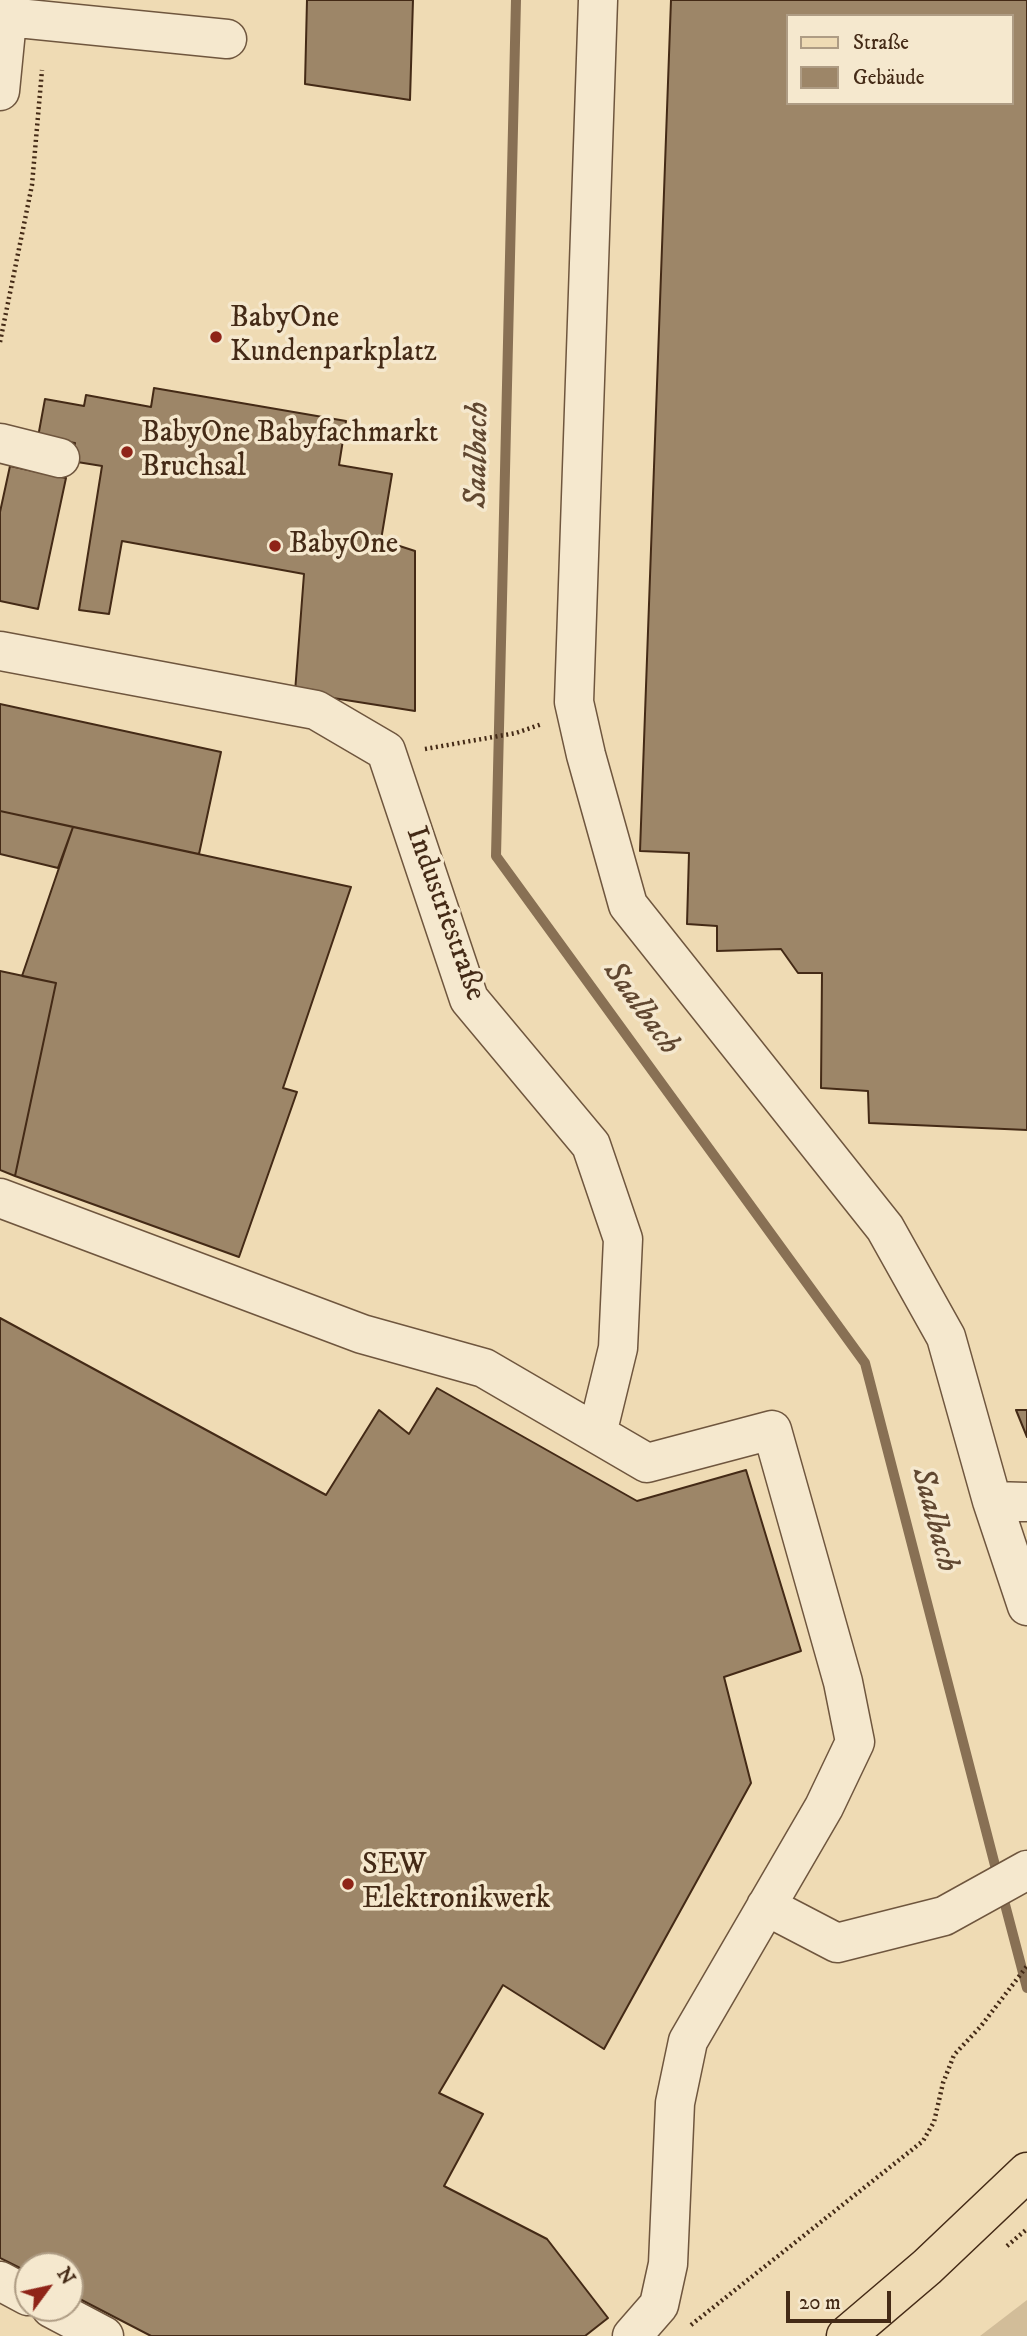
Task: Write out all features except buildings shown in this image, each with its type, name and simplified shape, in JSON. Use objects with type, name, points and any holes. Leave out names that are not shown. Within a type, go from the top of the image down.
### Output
[{"type":"main road","points":[[846,2336],[927,2267],[1027,2172]]},
{"type":"street","points":[[598,0],[574,702],[586,755],[628,905],[885,1228],[946,1337],[1009,1502],[1027,1606]]},
{"type":"street","points":[[0,90],[8,8],[47,22],[227,39]]},
{"type":"street","points":[[0,443],[60,458]]},
{"type":"street","points":[[0,651],[316,710],[386,751],[387,756]]},
{"type":"street","name":"Industriestraße","points":[[387,756],[469,999],[591,1145],[623,1238],[618,1348],[597,1434]]},
{"type":"street","points":[[0,1198],[362,1334],[484,1368],[647,1463],[772,1430],[843,1682],[855,1742],[824,1807],[688,2041],[675,2104],[668,2264],[659,2305],[632,2336]]},
{"type":"street","points":[[766,1906],[837,1943],[944,1916],[1027,1870]]},
{"type":"street","points":[[78,2322],[104,2336]]},
{"type":"path","points":[[0,342],[32,185],[47,22]]},
{"type":"path","points":[[387,756],[516,733]]},
{"type":"path","points":[[689,2328],[923,2141],[934,2122],[943,2083],[954,2055],[981,2026],[1027,1966]]},
{"type":"shaded area","points":[[1027,2300],[1027,2336],[980,2336]]},
{"type":"waterway","name":"Saalbach","points":[[516,0],[496,856],[865,1363],[998,1877]]},
{"type":"waterway","name":"Saalbach","points":[[1002,1893],[1027,1988]]},
{"type":"place","name":"BabyOne Kundenparkplatz","points":[[216,337]]},
{"type":"place","name":"BabyOne Babyfachmarkt Bruchsal","points":[[127,452]]},
{"type":"place","name":"BabyOne","points":[[275,546]]},
{"type":"place","name":"SEW Elektronikwerk","points":[[348,1884]]}]
